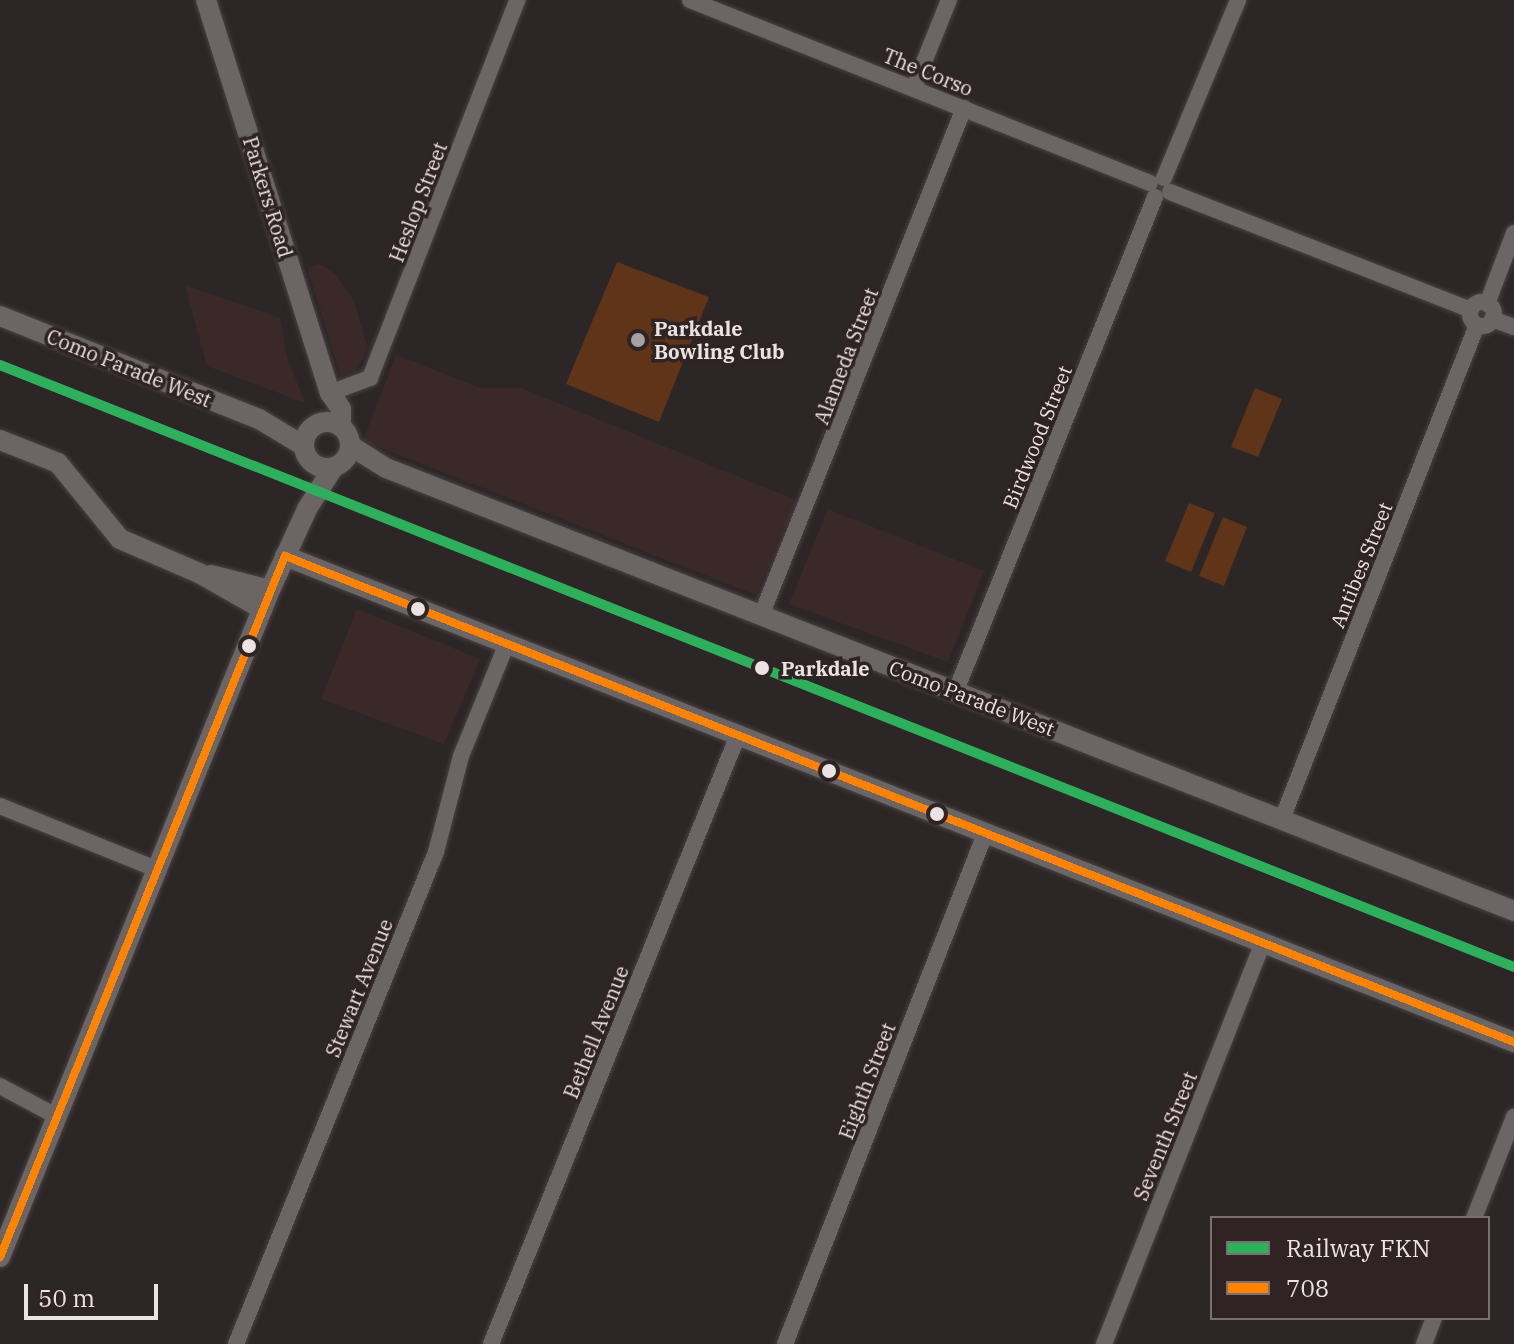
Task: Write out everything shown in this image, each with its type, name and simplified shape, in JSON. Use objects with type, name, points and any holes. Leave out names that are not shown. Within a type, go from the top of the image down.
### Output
[{"type":"street","name":"Heslop Street","points":[[330,393],[370,378],[517,0]]},
{"type":"street","name":"The Corso","points":[[690,0],[1514,327]]},
{"type":"street","points":[[914,87],[949,0]]},
{"type":"street","name":"Birdwood Street","points":[[955,693],[1238,0]]},
{"type":"street","name":"Parkers Road","points":[[210,1],[330,393],[341,409],[342,459]]},
{"type":"street","name":"Alameda Street","points":[[761,616],[964,108]]},
{"type":"street","name":"Antibes Street","points":[[1282,819],[1514,233]]},
{"type":"street","name":"Como Parade West","points":[[0,316],[259,419],[306,453],[386,468],[1514,911]]},
{"type":"street","points":[[307,509],[306,453],[330,393]]},
{"type":"street","name":"Como Parade West","points":[[259,419],[341,426]]},
{"type":"street","points":[[0,440],[58,463],[120,539],[266,599]]},
{"type":"street","points":[[0,1257],[266,599],[307,509],[342,459]]},
{"type":"street","points":[[285,556],[1514,1042]]},
{"type":"street","name":"Stewart Avenue","points":[[236,1344],[436,852],[461,756],[507,643]]},
{"type":"street","name":"Bethell Avenue","points":[[491,1344],[738,735]]},
{"type":"street","points":[[0,806],[156,869]]},
{"type":"street","name":"Eighth Street","points":[[785,1344],[985,834]]},
{"type":"street","name":"Seventh Street","points":[[1104,1344],[1263,942]]},
{"type":"street","points":[[0,1086],[56,1116]]},
{"type":"street","points":[[1475,1216],[1514,1117]]},
{"type":"street","points":[[1424,1344],[1433,1320]]},
{"type":"shaded area","name":"Parkdale Bowling Club","points":[[617,262],[709,297],[659,422],[566,384]]},
{"type":"shaded area","points":[[320,264],[335,274],[354,301],[368,349],[356,372],[341,376],[307,268]]},
{"type":"shaded area","points":[[185,285],[280,318],[287,357],[305,403],[207,366]]},
{"type":"shaded area","points":[[396,355],[480,388],[521,388],[796,500],[756,595],[363,441]]},
{"type":"shaded area","points":[[1255,388],[1282,399],[1258,457],[1231,447]]},
{"type":"shaded area","points":[[1189,503],[1215,513],[1191,572],[1165,561]]},
{"type":"shaded area","points":[[828,509],[984,571],[948,662],[789,604]]},
{"type":"shaded area","points":[[1223,517],[1247,527],[1224,586],[1199,576]]},
{"type":"shaded area","points":[[357,609],[480,659],[444,744],[321,699]]},
{"type":"rail line","name":"FKN","points":[[0,365],[1514,967]]},
{"type":"transit line","name":"708","points":[[285,556],[1514,1042]]},
{"type":"transit line","name":"708","points":[[0,1257],[285,556]]},
{"type":"place","name":"Parkdale Bowling Club","points":[[638,340]]},
{"type":"place","name":"Parkdale","points":[[762,668]]}]
